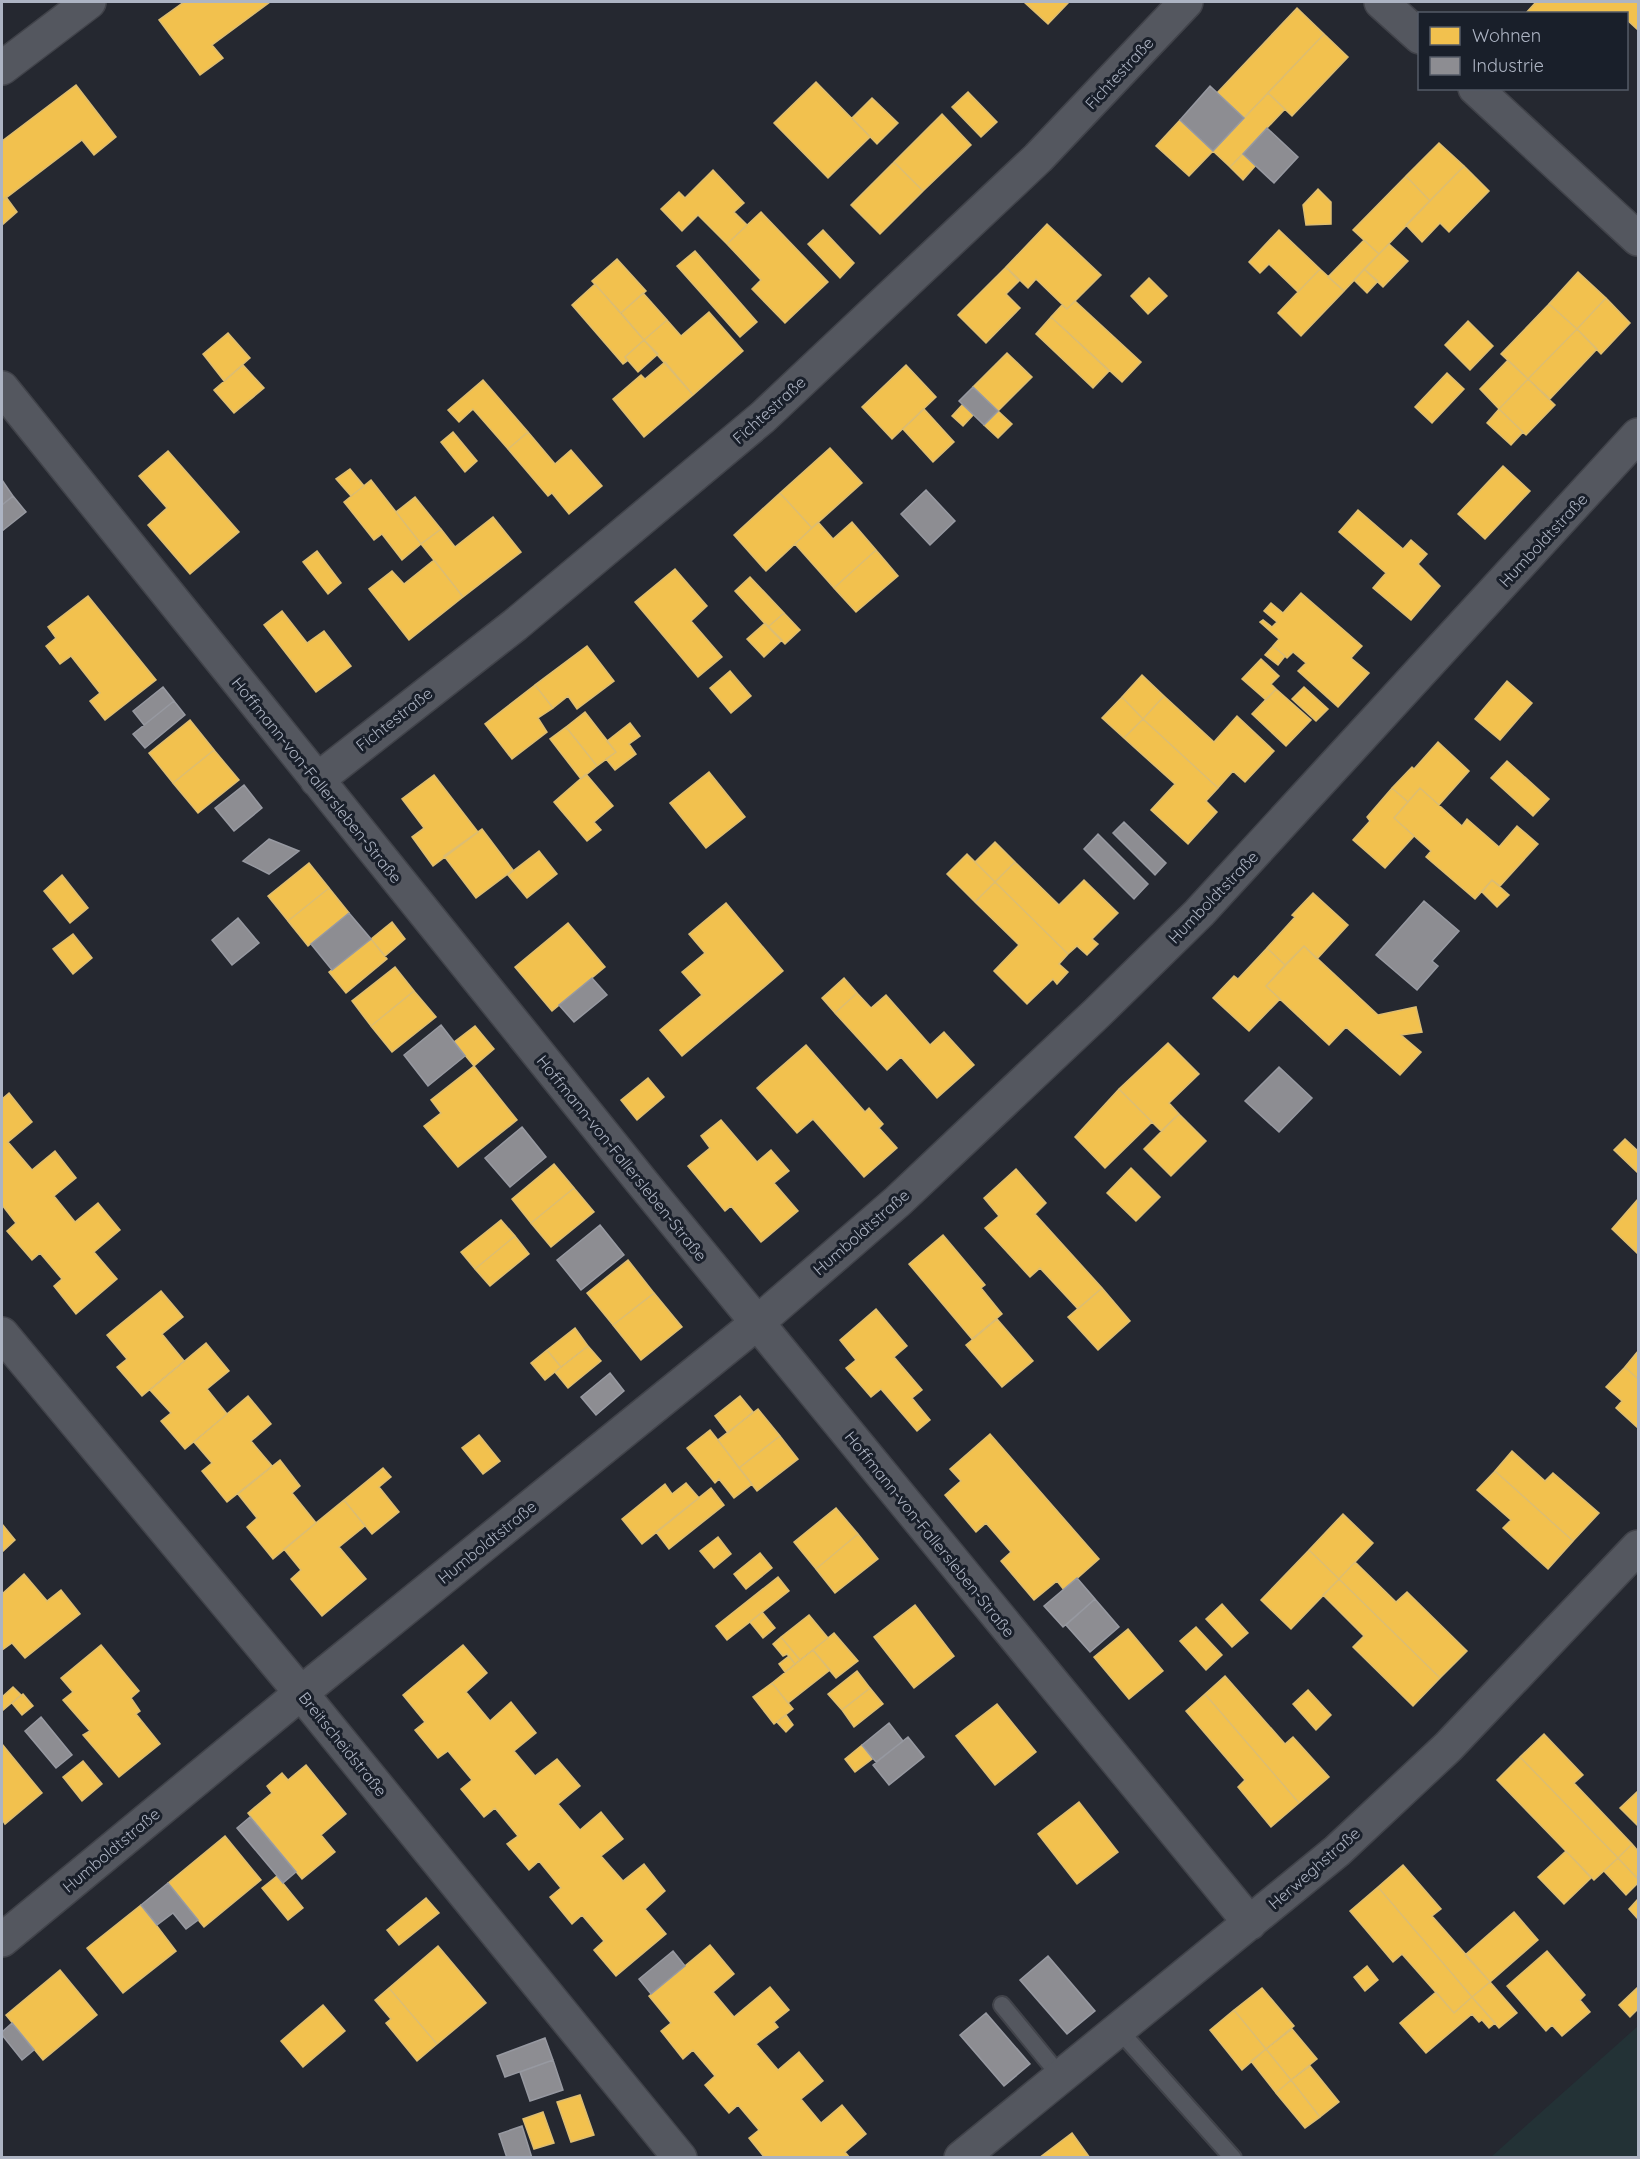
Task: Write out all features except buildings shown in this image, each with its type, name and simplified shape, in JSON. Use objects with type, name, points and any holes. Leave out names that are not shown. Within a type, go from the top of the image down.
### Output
[{"type":"street","points":[[2,68],[89,2]]},
{"type":"street","name":"Fichtestraße","points":[[317,780],[516,625],[763,417],[1038,158],[1186,2]]},
{"type":"street","points":[[1380,2],[1418,36]]},
{"type":"street","points":[[1477,90],[1638,239]]},
{"type":"street","name":"Hoffmann-von-Fallersleben-Straße","points":[[2,388],[757,1323],[1250,1923]]},
{"type":"street","name":"Humboldtstraße","points":[[2,1940],[301,1693],[757,1323],[898,1201],[1199,913],[1638,435]]},
{"type":"street","name":"Breitscheidstraße","points":[[2,1334],[301,1693],[680,2157]]},
{"type":"street","name":"Herweghstraße","points":[[961,2157],[1337,1851],[1438,1757],[1517,1677],[1638,1547]]},
{"type":"lane","points":[[1002,2005],[1061,2077]]},
{"type":"lane","points":[[1119,2030],[1233,2157]]},
{"type":"shaded area","points":[[1638,2026],[1638,2157],[1491,2157]]}]
